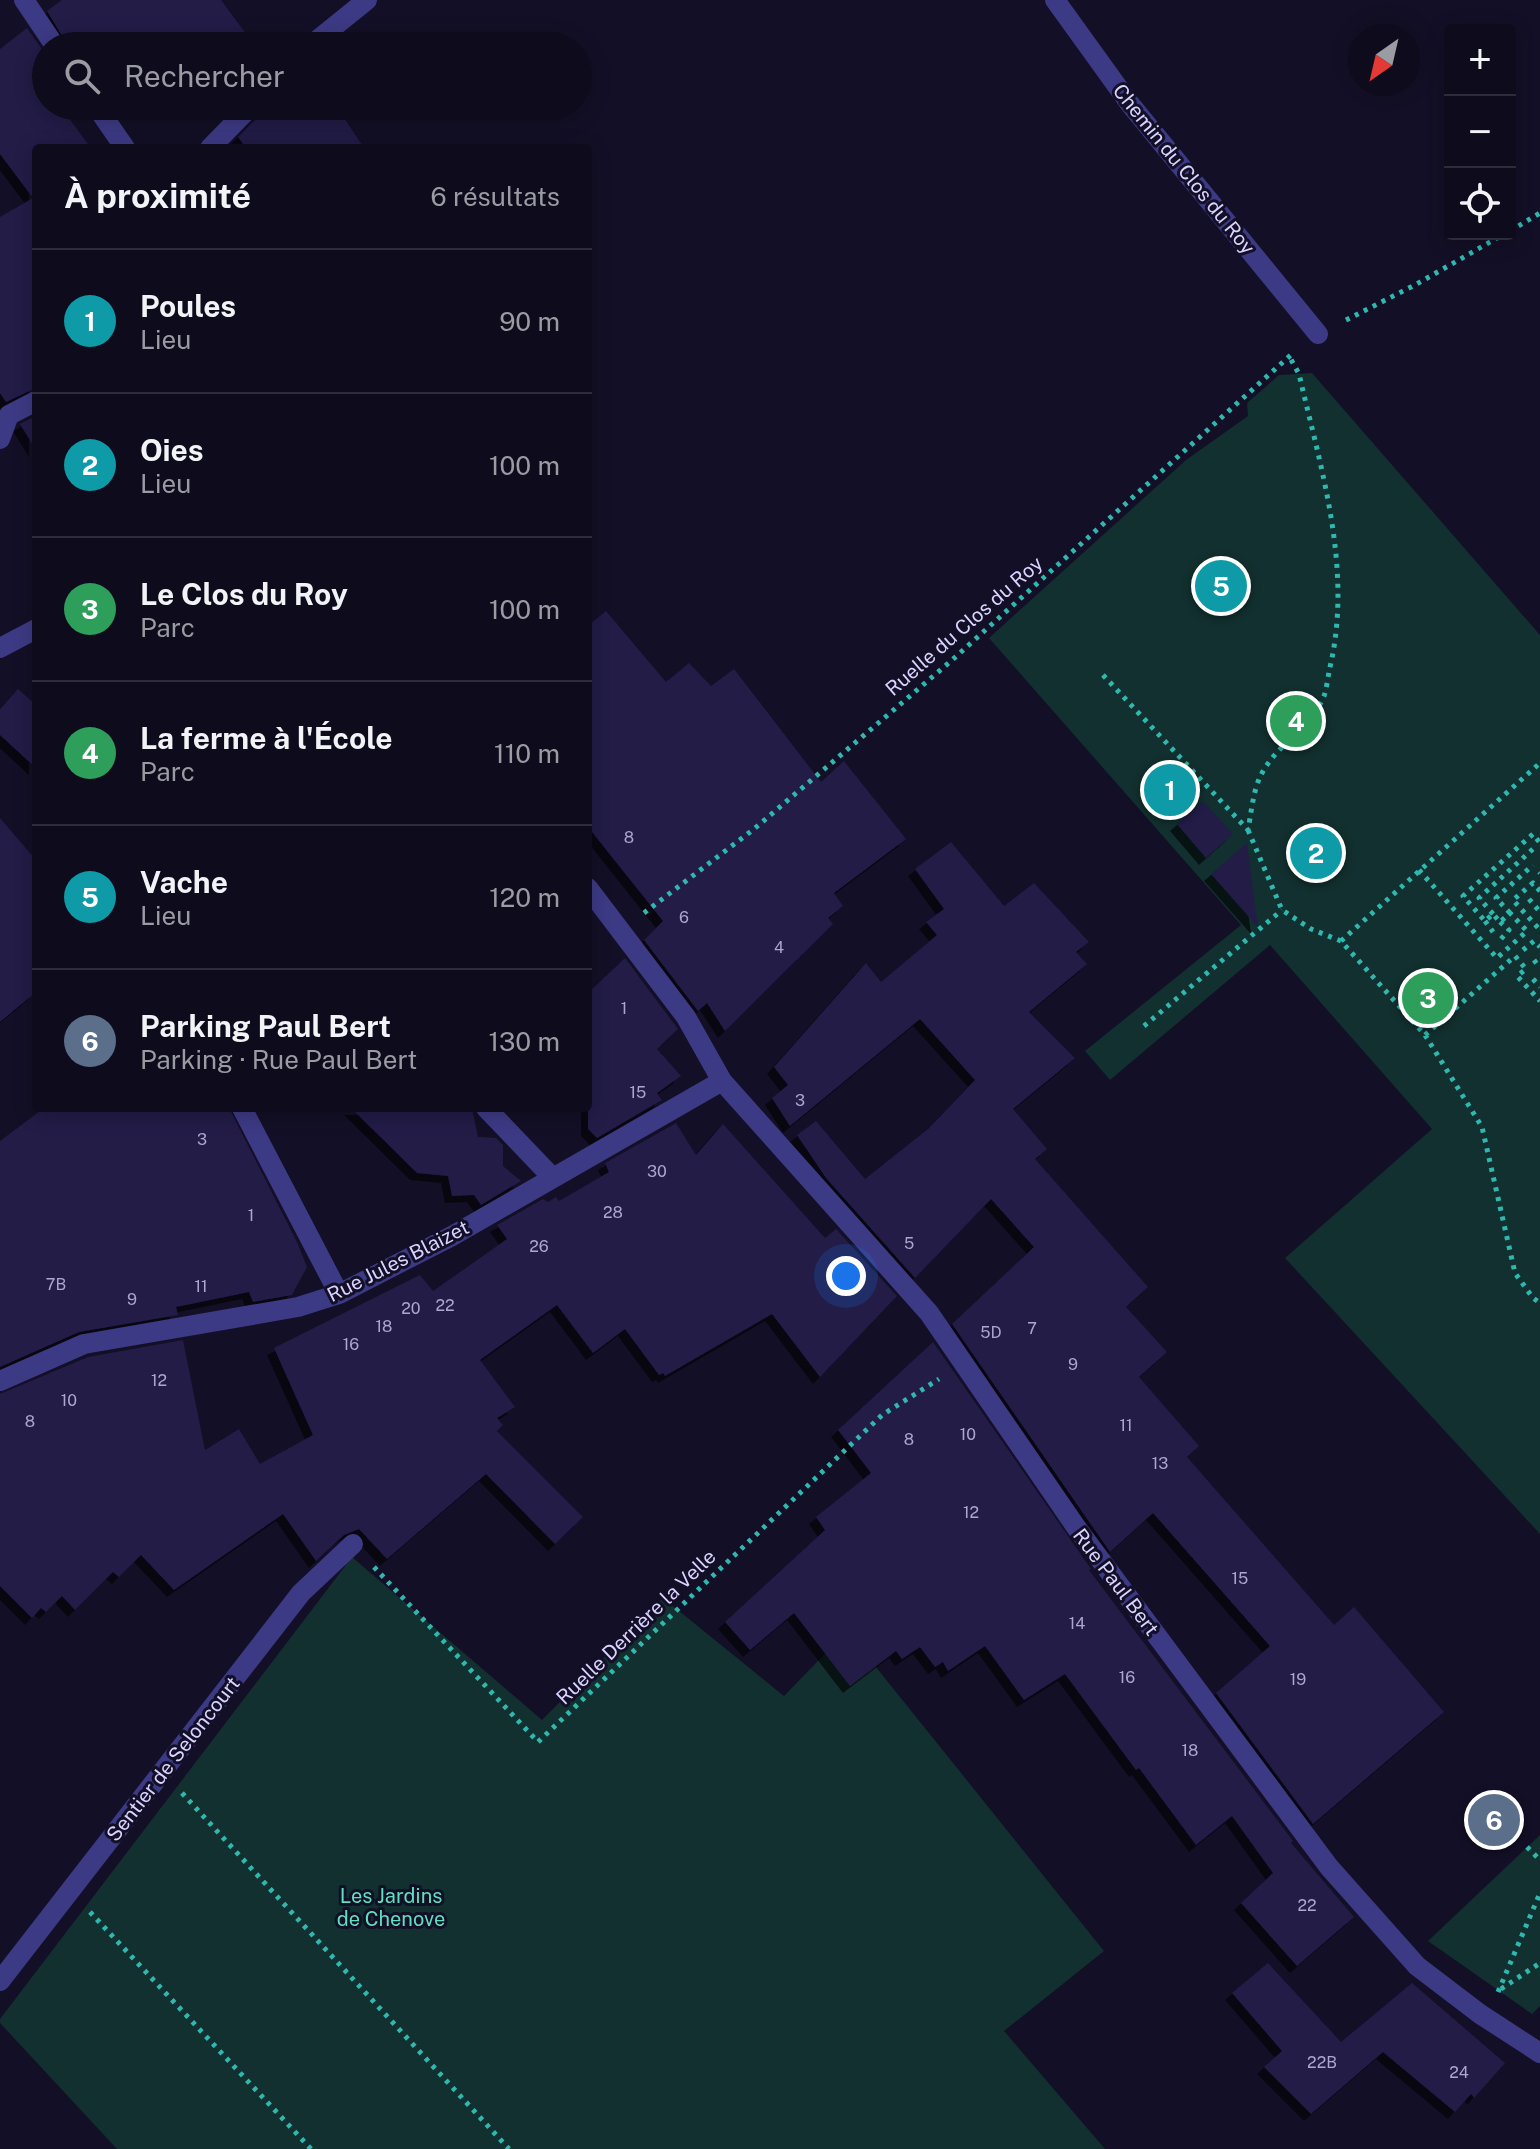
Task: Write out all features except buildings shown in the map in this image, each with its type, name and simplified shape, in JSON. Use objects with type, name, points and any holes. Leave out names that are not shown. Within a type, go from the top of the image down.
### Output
[{"type":"street","points":[[24,0],[46,32]]},
{"type":"street","points":[[327,32],[367,0]]},
{"type":"street","name":"Chemin du Clos du Roy","points":[[1055,0],[1130,104],[1318,334]]},
{"type":"street","points":[[106,120],[122,144]]},
{"type":"street","points":[[214,144],[237,120]]},
{"type":"street","points":[[0,439],[9,415],[32,403]]},
{"type":"street","points":[[0,648],[32,631]]},
{"type":"street","name":"Rue Paul Bert","points":[[592,893],[686,1017],[722,1081],[929,1313],[1076,1527],[1329,1867],[1417,1966],[1480,2014],[1540,2053]]},
{"type":"street","name":"Rue Jules Blaizet","points":[[0,1381],[84,1344],[298,1307],[339,1294],[452,1236],[722,1081]]},
{"type":"street","points":[[244,1112],[339,1294]]},
{"type":"street","points":[[490,1112],[552,1177]]},
{"type":"street","name":"Sentier de Seloncourt","points":[[0,1981],[301,1593],[353,1544]]},
{"type":"path","points":[[1516,227],[1540,213]]},
{"type":"path","name":"Ruelle du Clos du Roy","points":[[621,931],[754,829],[939,671],[1289,356],[1318,334],[1415,285],[1494,240]]},
{"type":"path","points":[[1248,830],[1260,777],[1284,744],[1308,722],[1324,696],[1336,643],[1336,561],[1332,512],[1299,374],[1289,356]]},
{"type":"path","points":[[1103,675],[1248,830],[1282,910],[1311,929],[1341,941],[1425,1035],[1482,1127],[1515,1273],[1540,1303]]},
{"type":"path","points":[[1341,941],[1540,763]]},
{"type":"path","points":[[1493,932],[1463,896],[1533,834],[1540,843]]},
{"type":"path","points":[[1501,939],[1509,930],[1479,898],[1534,848]]},
{"type":"path","points":[[1419,870],[1497,958],[1527,931],[1496,898],[1533,865]]},
{"type":"path","points":[[1514,866],[1522,875]]},
{"type":"path","points":[[1540,891],[1533,883],[1513,900],[1540,930]]},
{"type":"path","points":[[1529,899],[1540,912]]},
{"type":"path","points":[[1144,1026],[1282,910]]},
{"type":"path","points":[[1500,922],[1510,913]]},
{"type":"path","points":[[1485,921],[1493,914]]},
{"type":"path","points":[[1523,950],[1534,941],[1540,947]]},
{"type":"path","points":[[1425,1035],[1515,956],[1526,969],[1517,976],[1540,1001]]},
{"type":"path","points":[[1534,960],[1540,968]]},
{"type":"path","points":[[1533,979],[1540,987]]},
{"type":"path","name":"Ruelle Derrière la Velle","points":[[353,1544],[538,1742],[882,1415],[963,1364]]},
{"type":"path","points":[[162,1772],[509,2149]]},
{"type":"path","points":[[1527,1847],[1540,1860]]},
{"type":"path","points":[[70,1891],[311,2149]]},
{"type":"path","points":[[1500,1990],[1540,1893]]},
{"type":"path","points":[[1480,2014],[1500,1990],[1540,1963]]},
{"type":"green space","points":[[1312,373],[1540,635],[1540,1534],[1285,1258],[1432,1129],[1270,945],[1110,1080],[1085,1051],[1241,925],[989,638],[1186,460],[1248,416],[1247,403],[1279,375]]},
{"type":"green space","name":"Les Jardins de Chenove","points":[[352,1557],[542,1720],[663,1598],[784,1696],[847,1631],[1104,1951],[1004,2031],[1105,2149],[117,2149],[0,2023],[0,2019]]},
{"type":"green space","points":[[1540,1835],[1540,2006],[1532,2014],[1428,1941]]},
{"type":"place","name":"Vache","points":[[1221,586]]},
{"type":"place","name":"La ferme à l'École","points":[[1296,721]]},
{"type":"place","name":"Poules","points":[[1170,790]]},
{"type":"place","name":"Oies","points":[[1316,853]]},
{"type":"place","name":"Le Clos du Roy","points":[[1428,998]]},
{"type":"place","name":"Parking Paul Bert","points":[[1494,1820]]}]
